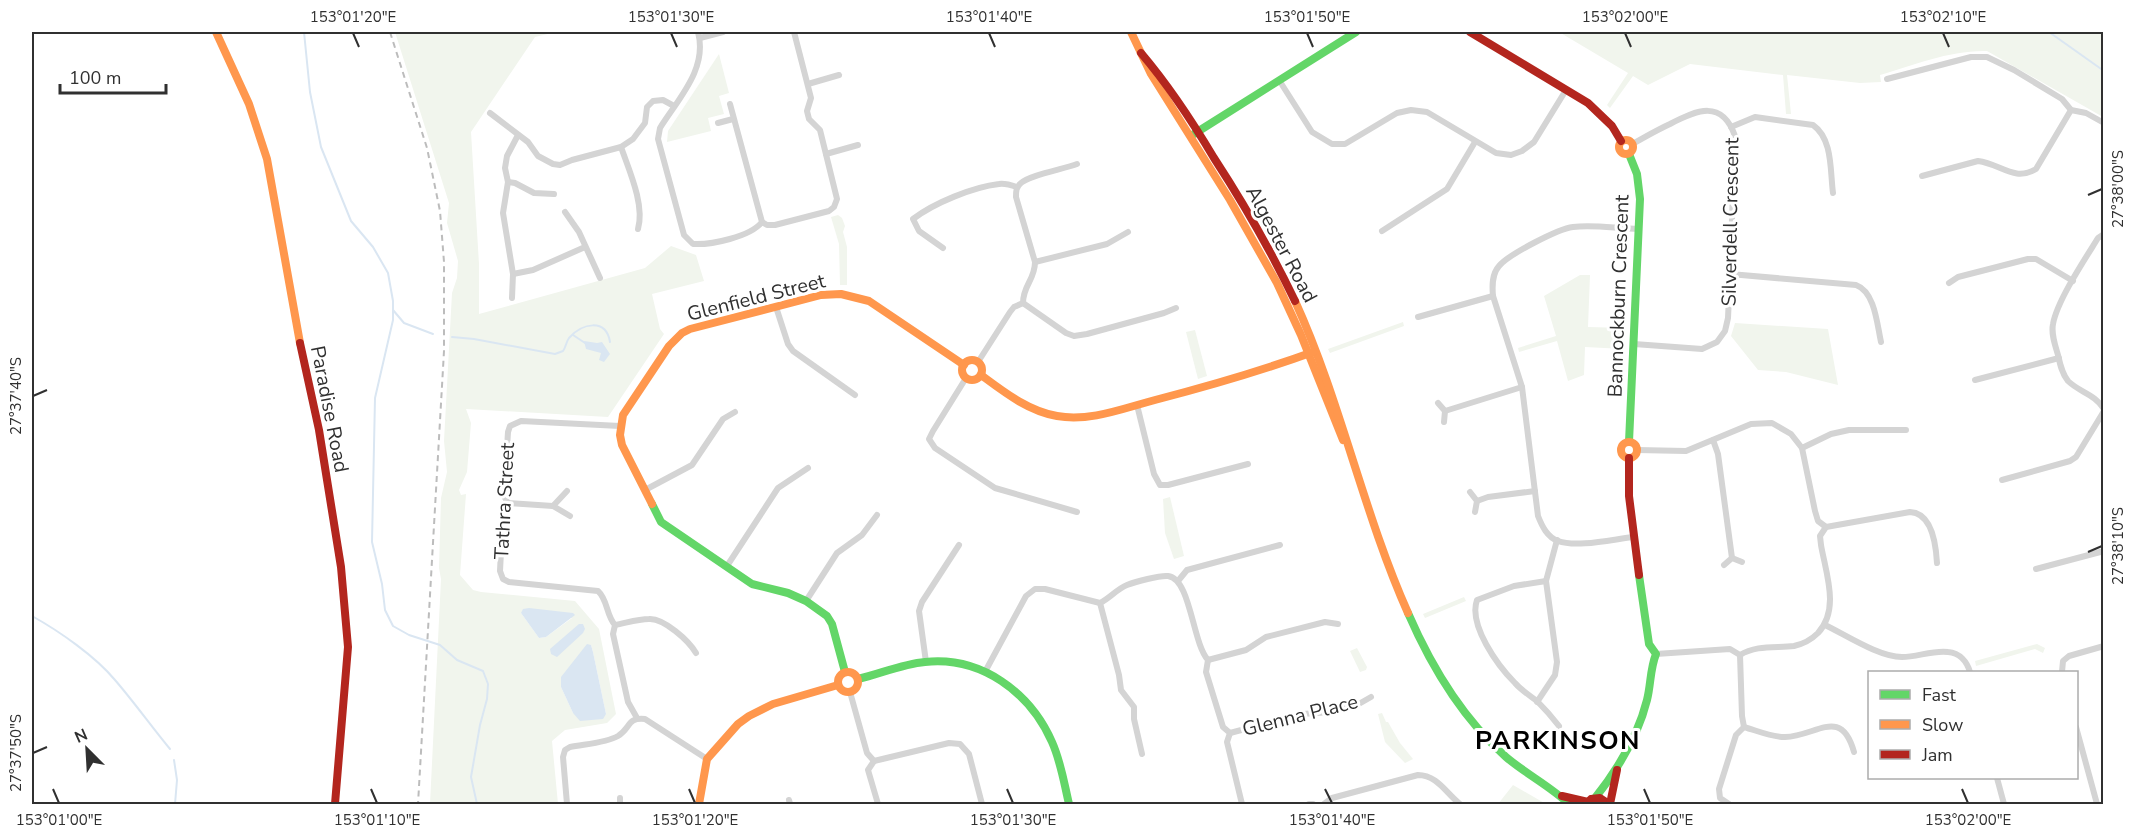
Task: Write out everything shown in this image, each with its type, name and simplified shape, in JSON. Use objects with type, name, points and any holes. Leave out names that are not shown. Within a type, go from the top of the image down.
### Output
[{"type":"street","name":"Paradise Road","points":[[216,32],[249,104],[267,159],[293,308],[319,430],[340,567],[348,647],[335,804]]},
{"type":"street","points":[[723,32],[699,35],[701,53],[696,72],[660,128],[658,139],[686,239],[693,244],[705,245],[750,232],[762,222]]},
{"type":"street","points":[[730,104],[762,222],[775,225],[829,211],[834,207],[837,199],[820,130],[809,118],[807,111],[811,98],[794,32]]},
{"type":"street","name":"Algester Road","points":[[1125,32],[1135,42]]},
{"type":"street","name":"Algester Road","points":[[1131,32],[1142,53],[1177,98],[1261,233],[1295,299],[1340,434],[1356,470],[1407,610],[1428,654],[1452,695],[1475,725],[1502,752],[1562,796],[1569,804]]},
{"type":"street","points":[[1190,137],[1356,32]]},
{"type":"street","points":[[1470,32],[1588,103],[1603,116],[1621,141]]},
{"type":"street","name":"Algester Road","points":[[1142,53],[1151,74],[1230,200],[1266,263],[1312,352]]},
{"type":"street","points":[[1887,79],[1971,57],[1987,57],[2014,70],[2062,99],[2072,110],[2086,113],[2103,123]]},
{"type":"street","points":[[808,84],[839,75]]},
{"type":"street","points":[[1279,80],[1312,132],[1332,144],[1345,144],[1397,112],[1411,110],[1427,112],[1496,153],[1511,155],[1522,151],[1534,142],[1566,90]]},
{"type":"street","points":[[490,113],[528,142],[538,156],[560,165],[621,147],[633,139],[645,123],[649,104],[657,100],[674,106]]},
{"type":"street","name":"Silverdell Crescent","points":[[1632,144],[1692,112],[1704,110],[1715,112],[1724,118],[1735,136],[1728,318],[1725,331],[1717,342],[1702,349],[1634,344]]},
{"type":"street","points":[[1922,176],[1978,161],[1988,162],[2018,175],[2027,174],[2036,169],[2072,110]]},
{"type":"street","points":[[1731,127],[1755,117],[1813,125],[1821,130],[1826,139],[1833,193]]},
{"type":"street","points":[[718,123],[734,119]]},
{"type":"street","points":[[512,298],[513,274],[503,213],[508,182],[507,156],[518,135]]},
{"type":"street","points":[[1628,140],[1632,144],[1633,149],[1629,154],[1620,152],[1618,146],[1621,141],[1628,140]]},
{"type":"street","points":[[1382,231],[1447,189],[1475,142]]},
{"type":"street","points":[[826,153],[858,145]]},
{"type":"street","points":[[621,147],[633,181],[641,219],[638,229]]},
{"type":"street","name":"Bannockburn Crescent","points":[[1629,154],[1639,186],[1629,442]]},
{"type":"street","points":[[1023,303],[1023,294],[1035,272],[1035,262],[1016,197],[1017,187],[1028,178],[1077,164]]},
{"type":"street","points":[[508,182],[515,183],[534,194],[554,194]]},
{"type":"street","points":[[943,248],[919,231],[913,219],[924,211],[961,194],[1001,183],[1017,187]]},
{"type":"street","points":[[565,212],[579,232],[600,278]]},
{"type":"street","points":[[1634,537],[1571,543],[1557,540],[1542,526],[1538,516],[1522,387],[1493,296],[1494,275],[1498,266],[1508,258],[1557,232],[1575,227],[1639,229]]},
{"type":"street","points":[[1035,262],[1107,244],[1128,231]]},
{"type":"street","points":[[2002,480],[2070,461],[2076,457],[2103,410],[2095,397],[2069,381],[2063,373],[2052,325],[2055,314],[2073,281],[2098,238],[2103,234]]},
{"type":"street","points":[[513,274],[533,270],[585,248]]},
{"type":"street","points":[[1949,283],[1958,277],[2028,259],[2036,259],[2073,281]]},
{"type":"street","points":[[1730,274],[1856,285],[1863,288],[1869,295],[1881,342]]},
{"type":"street","name":"Glenfield Street","points":[[620,426],[622,415],[669,346],[682,333],[821,295],[840,294],[869,301],[964,365]]},
{"type":"street","points":[[1418,317],[1493,296]]},
{"type":"street","points":[[1023,303],[1066,333],[1074,336],[1176,308]]},
{"type":"street","points":[[978,362],[1010,312],[1014,307],[1023,303]]},
{"type":"street","points":[[776,307],[788,344],[793,351],[855,394]]},
{"type":"street","points":[[981,375],[1033,410],[1057,417],[1089,417],[1261,372],[1312,352]]},
{"type":"street","points":[[1975,380],[2059,358]]},
{"type":"street","points":[[966,378],[963,373],[964,365],[969,361],[978,362]]},
{"type":"street","points":[[966,378],[976,379],[981,375],[982,369],[978,362]]},
{"type":"street","points":[[966,378],[929,440],[935,448],[994,488],[1077,512]]},
{"type":"street","points":[[1445,411],[1522,387]]},
{"type":"street","points":[[1438,403],[1445,411],[1444,422]]},
{"type":"street","points":[[1137,405],[1154,474],[1160,485],[1168,485],[1248,464]]},
{"type":"street","points":[[645,490],[692,465],[723,419],[735,412]]},
{"type":"street","name":"Tathra Street","points":[[615,625],[610,619],[602,594],[598,591],[509,582],[503,579],[500,571],[503,511],[508,503],[504,496],[510,426],[521,421],[620,426]]},
{"type":"street","points":[[1637,450],[1686,451],[1751,424],[1772,423],[1791,434],[1803,448],[1815,511],[1818,520],[1826,527]]},
{"type":"street","points":[[620,426],[622,445],[661,522],[752,584],[788,593],[806,601],[827,616],[832,624],[845,672]]},
{"type":"street","points":[[1803,448],[1831,434],[1849,430],[1906,430]]},
{"type":"street","points":[[1713,440],[1718,454],[1732,558]]},
{"type":"street","points":[[1629,442],[1636,445],[1637,450],[1635,456],[1629,458],[1624,455],[1622,448],[1629,442]]},
{"type":"street","points":[[1629,458],[1629,496],[1648,640],[1656,654]]},
{"type":"street","points":[[727,566],[778,488],[808,468]]},
{"type":"street","points":[[553,506],[567,491]]},
{"type":"street","points":[[1477,501],[1488,497],[1535,491]]},
{"type":"street","points":[[1470,492],[1477,501],[1475,512]]},
{"type":"street","points":[[508,503],[553,506],[570,516]]},
{"type":"street","points":[[1740,655],[1750,649],[1797,645],[1813,638],[1825,625],[1831,608],[1820,536],[1826,527],[1918,512],[1924,516],[1929,526],[1936,548],[1937,563]]},
{"type":"street","points":[[806,601],[837,553],[862,535],[877,515]]},
{"type":"street","points":[[1537,702],[1555,675],[1557,662],[1546,581],[1557,540]]},
{"type":"street","points":[[926,662],[919,611],[922,602],[959,545]]},
{"type":"street","points":[[1178,581],[1187,570],[1280,545]]},
{"type":"street","points":[[2036,569],[2103,551]]},
{"type":"street","points":[[1732,558],[1742,562]]},
{"type":"street","points":[[1724,565],[1732,558]]},
{"type":"street","points":[[986,670],[1026,596],[1035,589],[1045,589],[1100,603],[1125,586],[1167,576],[1178,581],[1184,592],[1201,652],[1208,660]]},
{"type":"street","points":[[1546,581],[1514,586],[1477,600],[1475,607],[1479,628],[1498,662],[1517,686],[1537,702],[1559,726]]},
{"type":"street","points":[[1100,603],[1120,686],[1134,707],[1134,719],[1143,754]]},
{"type":"street","points":[[637,718],[628,702],[613,634],[615,625],[649,619],[658,620],[690,643],[696,653]]},
{"type":"street","points":[[1208,660],[1246,650],[1266,638],[1325,622],[1338,624]]},
{"type":"street","points":[[1825,625],[1896,657],[1948,652],[1959,656],[1966,662],[1970,671]]},
{"type":"street","points":[[2062,671],[2063,661],[2069,656],[2103,646]]},
{"type":"street","points":[[1656,654],[1730,649],[1740,655]]},
{"type":"street","points":[[1610,804],[1617,770],[1644,710],[1650,688],[1652,662],[1656,654]]},
{"type":"street","points":[[1740,655],[1744,727]]},
{"type":"street","points":[[1208,660],[1206,672],[1223,726],[1230,733],[1227,742],[1242,804]]},
{"type":"street","points":[[858,679],[926,662],[954,663],[986,670],[1022,698],[1041,718],[1053,743],[1069,804]]},
{"type":"street","points":[[845,672],[854,674],[858,679],[857,686],[850,692]]},
{"type":"street","points":[[845,672],[838,679],[838,685],[841,690],[850,692]]},
{"type":"street","points":[[699,804],[707,770],[707,759],[735,727],[759,709],[785,699],[838,685]]},
{"type":"street","points":[[850,692],[867,753],[874,761]]},
{"type":"street","name":"Glenna Place","points":[[1230,733],[1302,714],[1332,712],[1357,705],[1371,697]]},
{"type":"street","points":[[567,804],[562,757],[565,750],[613,738],[621,734],[637,718],[645,719],[707,759]]},
{"type":"street","points":[[1744,727],[1776,737],[1788,737],[1836,727],[1845,730],[1854,752]]},
{"type":"street","points":[[1729,804],[1720,798],[1719,789],[1736,735],[1744,727]]},
{"type":"street","points":[[2078,734],[2097,804]]},
{"type":"street","points":[[878,804],[868,770],[874,761],[949,742],[960,744],[969,754],[982,804]]},
{"type":"street","points":[[1590,802],[1617,770]]},
{"type":"street","points":[[1324,804],[1332,798],[1418,775],[1427,775],[1434,779],[1460,804]]},
{"type":"street","points":[[1998,779],[2004,804]]},
{"type":"street","name":"Algester Road","points":[[1562,796],[1590,802],[1604,800],[1610,804]]},
{"type":"shaded area","points":[[395,32],[556,32],[535,37],[471,132],[479,264],[479,314],[645,268],[671,246],[696,255],[704,281],[652,294],[660,329],[664,334],[608,417],[466,409],[471,423],[467,472],[459,490],[461,495],[466,494],[460,575],[473,590],[481,592],[575,601],[599,629],[616,714],[607,723],[565,730],[552,741],[558,804],[430,804],[441,579],[439,568],[441,498],[447,472],[444,441],[452,293],[457,278],[458,261],[447,223],[449,203]],"holes":[[[521,613],[572,618],[546,637],[539,638]],[[591,645],[593,652],[606,714],[573,713],[561,687]]]},
{"type":"shaded area","points":[[1559,32],[2103,32],[2103,117],[1987,51],[1959,53],[1919,63],[1880,75],[1881,82],[1860,83],[1787,75],[1791,114],[1786,114],[1783,75],[1690,64],[1648,85],[1633,76],[1610,108],[1607,105],[1628,73]]},
{"type":"shaded area","points":[[719,54],[729,93],[719,96],[724,114],[708,118],[711,131],[667,142],[668,131]]},
{"type":"shaded area","points":[[838,215],[845,226],[843,232],[847,247],[847,285],[840,285],[839,244],[831,217]]},
{"type":"shaded area","points":[[1580,275],[1590,275],[1588,327],[1625,328],[1624,349],[1585,347],[1584,375],[1568,381],[1557,341],[1519,352],[1518,348],[1556,336],[1544,296]]},
{"type":"shaded area","points":[[1403,322],[1404,326],[1330,353],[1328,349]]},
{"type":"shaded area","points":[[1735,323],[1828,329],[1838,385],[1786,372],[1758,370],[1731,336]]},
{"type":"shaded area","points":[[1195,330],[1207,376],[1198,379],[1186,332]]},
{"type":"shaded area","points":[[584,341],[602,342],[610,354],[604,362],[599,360],[601,353],[586,349]]},
{"type":"shaded area","points":[[1170,497],[1184,556],[1174,559],[1165,533],[1163,499]]},
{"type":"shaded area","points":[[1464,597],[1466,601],[1425,618],[1423,614]]},
{"type":"shaded area","points":[[523,609],[575,615],[546,637],[539,638],[521,613]]},
{"type":"shaded area","points":[[579,624],[583,624],[585,629],[583,633],[557,657],[551,654],[550,649]]},
{"type":"shaded area","points":[[587,644],[591,645],[593,652],[606,714],[603,719],[580,721],[573,713],[561,687],[561,677]]},
{"type":"shaded area","points":[[2037,644],[2045,648],[2043,653],[2035,649],[1976,666],[1975,661]]},
{"type":"shaded area","points":[[1357,648],[1367,667],[1366,670],[1360,672],[1350,651]]},
{"type":"shaded area","points":[[1382,713],[1400,743],[1413,759],[1405,763],[1385,742],[1378,714]]},
{"type":"shaded area","points":[[1513,785],[1546,804],[1498,804]]},
{"type":"waterway","points":[[304,32],[310,92],[321,147],[351,221],[373,247],[388,273],[393,301],[393,320],[375,398],[372,542],[382,584],[385,610],[393,626],[409,635],[440,645],[457,660],[483,671],[488,684],[487,699],[471,777],[477,804]]},
{"type":"waterway","points":[[1841,32],[1846,32]]},
{"type":"waterway","points":[[2049,32],[2104,71]]},
{"type":"waterway","points":[[393,310],[404,323],[433,334]]},
{"type":"waterway","points":[[452,337],[555,354],[563,351],[574,333],[593,325],[604,329],[610,342]]},
{"type":"waterway","points":[[573,335],[585,343]]},
{"type":"waterway","points":[[32,616],[76,645],[107,671],[170,749]]},
{"type":"waterway","points":[[174,760],[177,780],[175,804]]},
{"type":"railway","points":[[390,32],[427,148],[440,211],[444,262],[444,351],[418,804]]},
{"type":"traffic: fast","points":[[1194,134],[1356,32]]},
{"type":"traffic: fast","points":[[1629,154],[1637,174],[1640,199],[1629,442]]},
{"type":"traffic: fast","points":[[652,504],[661,522],[752,584],[788,593],[806,601],[827,616],[832,624],[845,672]]},
{"type":"traffic: fast","points":[[1595,798],[1612,776],[1633,739],[1643,713],[1656,654],[1649,644],[1639,575]]},
{"type":"traffic: fast","points":[[1408,613],[1438,672],[1475,726],[1506,757],[1569,804]]},
{"type":"traffic: fast","points":[[858,679],[916,663],[946,662],[984,671],[1001,681],[1017,693],[1043,724],[1058,757],[1069,804]]},
{"type":"traffic: slow","points":[[216,32],[249,104],[267,159],[300,343]]},
{"type":"traffic: slow","points":[[1131,32],[1151,74],[1230,200],[1277,283],[1301,335],[1343,440]]},
{"type":"traffic: slow","points":[[1623,140],[1629,140],[1633,147],[1629,154],[1623,154],[1619,150],[1619,144],[1623,140]]},
{"type":"traffic: slow","points":[[652,504],[622,445],[620,435],[623,415],[669,346],[682,333],[690,329],[821,295],[841,294],[869,301],[964,365]]},
{"type":"traffic: slow","points":[[1295,301],[1326,378],[1378,536],[1408,613]]},
{"type":"traffic: slow","points":[[981,375],[998,388],[1036,410],[1057,416],[1082,417],[1119,410],[1215,384],[1313,352]]},
{"type":"traffic: slow","points":[[972,360],[979,363],[982,370],[979,377],[972,380],[965,377],[962,370],[965,363],[972,360]]},
{"type":"traffic: slow","points":[[1629,442],[1635,444],[1637,450],[1635,456],[1629,458],[1623,456],[1621,450],[1623,444],[1629,442]]},
{"type":"traffic: slow","points":[[844,672],[852,672],[858,678],[858,682],[858,686],[852,692],[844,692],[838,686],[838,678],[844,672]]},
{"type":"traffic: slow","points":[[699,804],[707,759],[738,724],[773,704],[838,685]]},
{"type":"traffic: jam","points":[[1470,32],[1588,103],[1612,126],[1621,141]]},
{"type":"traffic: jam","points":[[1141,53],[1180,104],[1236,193],[1295,301]]},
{"type":"traffic: jam","points":[[300,343],[319,430],[341,567],[348,647],[335,804]]},
{"type":"traffic: jam","points":[[1629,458],[1629,496],[1639,575]]},
{"type":"traffic: jam","points":[[1610,804],[1617,770]]},
{"type":"traffic: jam","points":[[1562,796],[1588,802]]},
{"type":"traffic: jam","points":[[1586,804],[1591,799],[1600,798],[1609,804]]},
{"type":"district","name":"PARKINSON","points":[[1558,740]]}]
